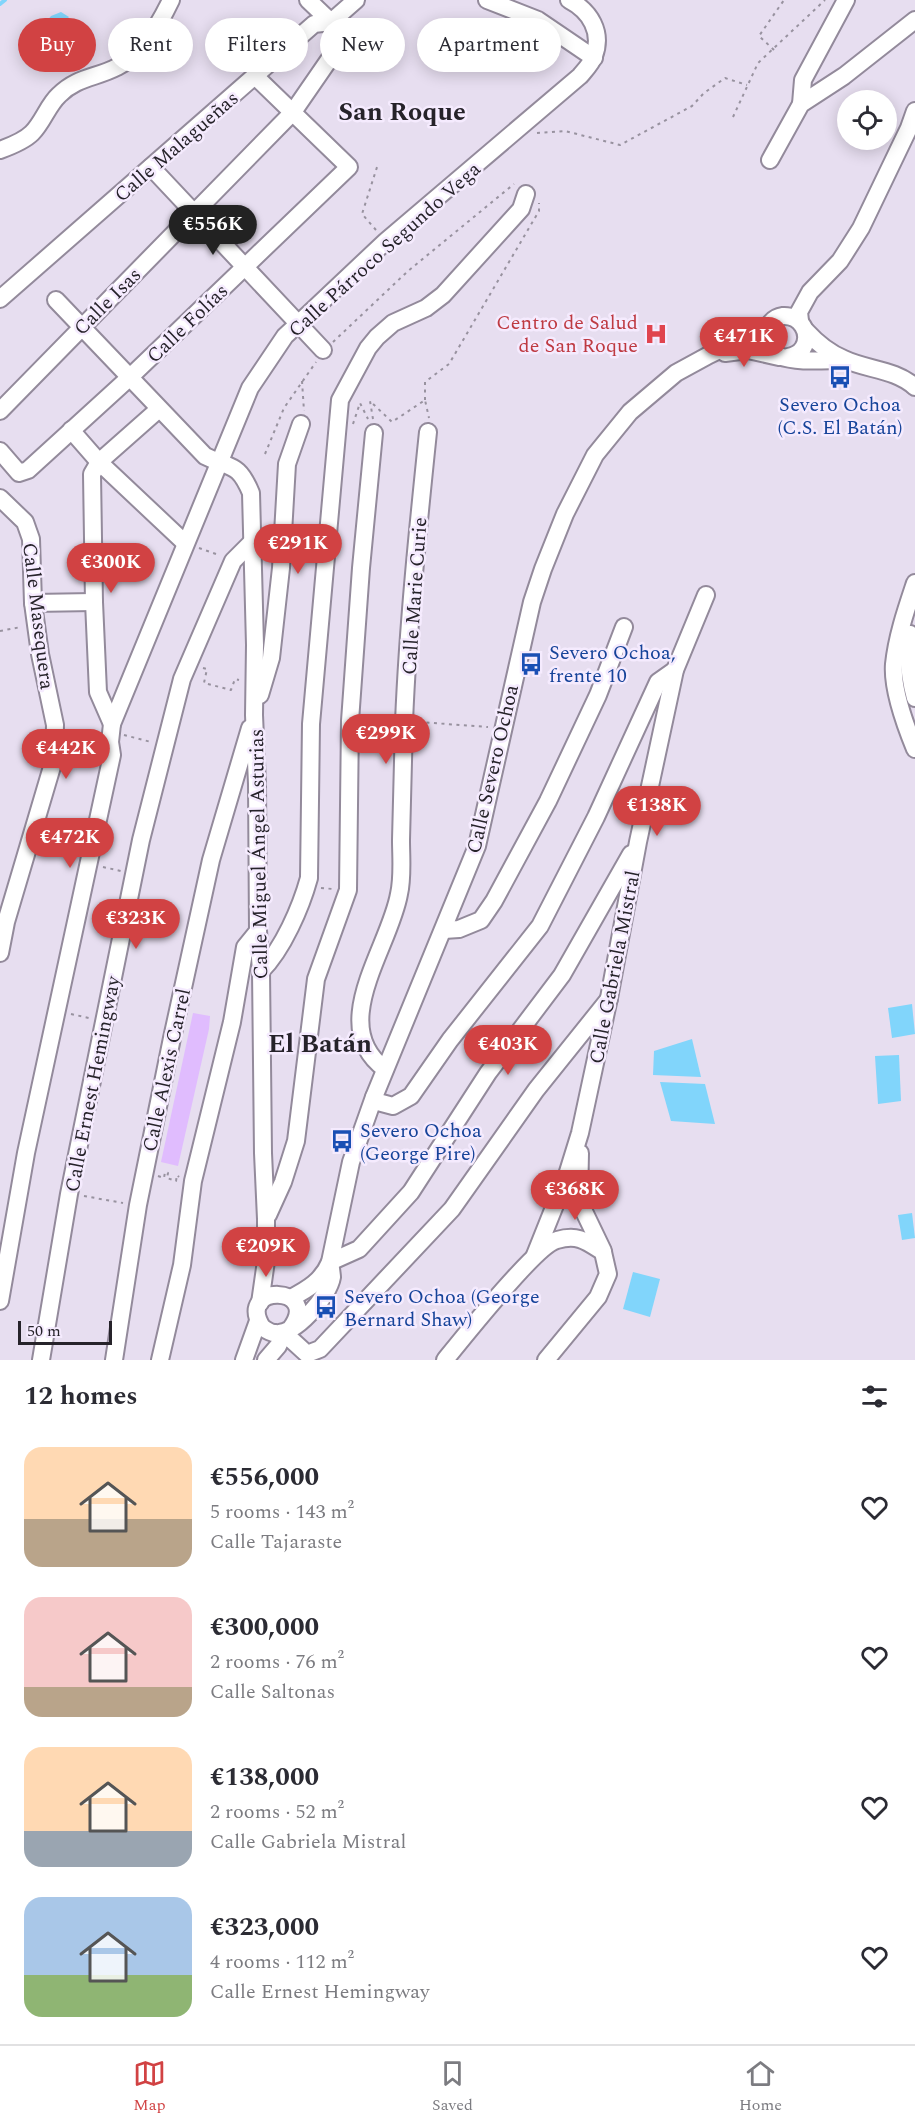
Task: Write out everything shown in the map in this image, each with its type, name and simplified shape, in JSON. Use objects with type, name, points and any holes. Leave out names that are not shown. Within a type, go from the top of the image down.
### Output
[{"type":"street","points":[[0,150],[14,145],[32,133],[58,95],[80,79],[117,67],[138,52],[165,13],[171,0]]},
{"type":"street","points":[[308,0],[327,18]]},
{"type":"street","name":"Calle Malagueñas","points":[[336,18],[356,0]]},
{"type":"street","points":[[487,0],[538,20],[594,58],[597,43],[593,22],[578,5],[569,0]]},
{"type":"street","points":[[770,160],[801,104],[803,80],[846,0]]},
{"type":"street","points":[[801,104],[844,76],[915,20]]},
{"type":"street","name":"Calle Malagueñas","points":[[0,299],[314,24],[320,23]]},
{"type":"street","name":"Calle Párroco Segundo Vega","points":[[0,1301],[26,1153],[112,755],[110,742],[112,728],[185,543],[250,388],[285,336],[386,241],[580,76],[594,58]]},
{"type":"street","name":"Calle Isas","points":[[0,411],[293,112],[321,72]]},
{"type":"street","points":[[256,76],[293,112]]},
{"type":"street","points":[[915,111],[861,228],[840,261],[810,292],[799,312],[803,326],[805,345],[795,356],[784,357],[772,352],[766,345],[765,336],[767,327],[778,317],[785,316],[803,326],[819,345],[844,360],[889,373],[915,387]]},
{"type":"street","name":"Calle Folías","points":[[0,451],[19,473],[28,470],[129,378],[349,167],[293,112]]},
{"type":"street","points":[[151,167],[324,351]]},
{"type":"street","points":[[261,971],[274,958],[304,894],[309,878],[311,724],[340,400],[368,348],[377,337],[393,323],[426,308],[443,295],[521,209],[523,187]]},
{"type":"street","points":[[56,300],[205,456],[220,464]]},
{"type":"street","name":"Calle Severo Ochoa","points":[[287,1330],[308,1317],[327,1289],[332,1276],[330,1262],[351,1162],[374,1097],[477,846],[532,602],[565,514],[595,455],[630,412],[676,374],[767,327]]},
{"type":"street","name":"Calle Severo Ochoa","points":[[709,355],[748,350],[814,361],[844,360]]},
{"type":"street","points":[[112,728],[98,692],[92,474],[99,462],[159,409]]},
{"type":"street","points":[[254,715],[271,658],[281,568],[287,464],[301,424]]},
{"type":"street","points":[[71,430],[99,462],[185,543]]},
{"type":"street","name":"Calle Marie Curie","points":[[386,1070],[373,1060],[365,1042],[359,1017],[366,985],[400,893],[404,721],[415,562],[428,432]]},
{"type":"street","points":[[266,1219],[283,1182],[296,1141],[316,980],[348,890],[350,721],[361,568],[375,433]]},
{"type":"street","name":"Calle Miguel Ángel Asturias","points":[[220,464],[232,466],[243,474],[250,493],[266,1219],[266,1261],[260,1303]]},
{"type":"street","name":"Calle Masequera","points":[[0,498],[25,522],[31,539],[33,603],[55,725],[54,760],[6,922],[0,953]]},
{"type":"street","name":"Calle Ernest Hemingway","points":[[41,1360],[69,1194],[141,840],[182,679],[233,561],[252,543]]},
{"type":"street","points":[[915,583],[901,625],[894,666],[902,716],[915,749]]},
{"type":"street","points":[[915,593],[908,674],[915,698]]},
{"type":"street","name":"Calle Gabriela Mistral","points":[[535,1255],[567,1175],[580,1133],[675,670],[706,595]]},
{"type":"street","points":[[33,603],[94,602]]},
{"type":"street","points":[[901,625],[911,657]]},
{"type":"street","points":[[444,930],[459,929],[481,920],[494,901],[548,801],[598,695],[624,627]]},
{"type":"street","points":[[374,1097],[378,1102],[393,1106],[411,1096],[450,1040],[540,926],[596,817],[658,682],[675,670]]},
{"type":"street","name":"Calle Alexis Carrel","points":[[114,1360],[138,1205],[211,860],[254,715]]},
{"type":"street","points":[[244,1360],[258,1321],[260,1303],[271,1294],[288,1297],[313,1286],[325,1273],[330,1262],[359,1249],[411,1191],[488,1074],[561,975],[638,842]]},
{"type":"street","points":[[160,1360],[182,1265],[193,1181],[232,1022],[245,947],[258,931]]},
{"type":"street","points":[[287,1330],[307,1354],[320,1348],[452,1209],[536,1090],[609,998]]},
{"type":"street","name":"Calle Gabriela Mistral","points":[[580,1133],[579,1201],[603,1252]]},
{"type":"street","points":[[445,1360],[535,1255],[555,1240],[582,1238],[603,1252],[608,1274],[598,1297],[546,1360]]},
{"type":"street","name":"Calle Miguel Ángel Asturias","points":[[266,1261],[275,1281],[288,1297]]},
{"type":"street","points":[[266,1360],[278,1346],[287,1330],[296,1322],[296,1305],[288,1297]]},
{"type":"street","points":[[258,1321],[268,1332],[287,1330]]},
{"type":"path","points":[[774,50],[759,36],[784,0]]},
{"type":"path","points":[[733,117],[758,63],[825,0]]},
{"type":"path","points":[[523,126],[535,133],[565,131],[620,146],[692,106],[704,93],[725,78],[747,85]]},
{"type":"path","points":[[378,164],[362,214],[386,241]]},
{"type":"path","points":[[265,454],[284,408],[324,351],[408,270],[523,187],[539,198],[539,211],[449,364],[425,382],[425,400],[429,416],[428,432]]},
{"type":"path","points":[[301,424],[305,408],[302,381]]},
{"type":"path","points":[[375,433],[370,400],[392,422],[425,400]]},
{"type":"path","points":[[353,424],[360,403],[375,433]]},
{"type":"path","points":[[185,543],[233,561]]},
{"type":"path","points":[[0,631],[36,625]]},
{"type":"path","points":[[189,664],[207,669],[204,683],[231,690],[235,679],[255,682]]},
{"type":"path","points":[[350,721],[404,721],[503,729]]},
{"type":"path","points":[[112,728],[165,745]]},
{"type":"path","points":[[88,864],[134,874]]},
{"type":"path","points":[[306,886],[348,890]]},
{"type":"path","points":[[57,1011],[104,1021]]},
{"type":"path","points":[[155,1176],[164,1178],[165,1172],[168,1173],[167,1178],[176,1181],[177,1175],[179,1176],[178,1182],[181,1182],[183,1176]]},
{"type":"path","points":[[69,1194],[138,1205]]},
{"type":"water","points":[[61,12],[69,17],[49,18]]},
{"type":"water","points":[[912,1004],[915,1034],[892,1038],[888,1008]]},
{"type":"water","points":[[692,1039],[701,1077],[653,1075],[654,1051]]},
{"type":"water","points":[[899,1055],[901,1101],[878,1104],[875,1056]]},
{"type":"water","points":[[660,1082],[705,1084],[715,1124],[671,1121]]},
{"type":"water","points":[[912,1213],[915,1238],[902,1240],[898,1215]]},
{"type":"water","points":[[633,1272],[660,1279],[650,1317],[623,1309]]},
{"type":"building","points":[[193,1013],[210,1016],[209,1029],[178,1166],[161,1162]]},
{"type":"waterway","points":[[0,4],[5,0]]},
{"type":"place","name":"Centro de Salud de San Roque","points":[[656,334]]},
{"type":"place","name":"Severo Ochoa (C.S. El Batán)","points":[[840,377]]},
{"type":"place","name":"Severo Ochoa, frente 10","points":[[531,664]]},
{"type":"place","name":"Severo Ochoa (George Pire)","points":[[342,1141]]},
{"type":"place","name":"Severo Ochoa (George Bernard Shaw)","points":[[326,1307]]},
{"type":"district","name":"San Roque","points":[[402,111]]},
{"type":"district","name":"El Batán","points":[[320,1043]]}]
